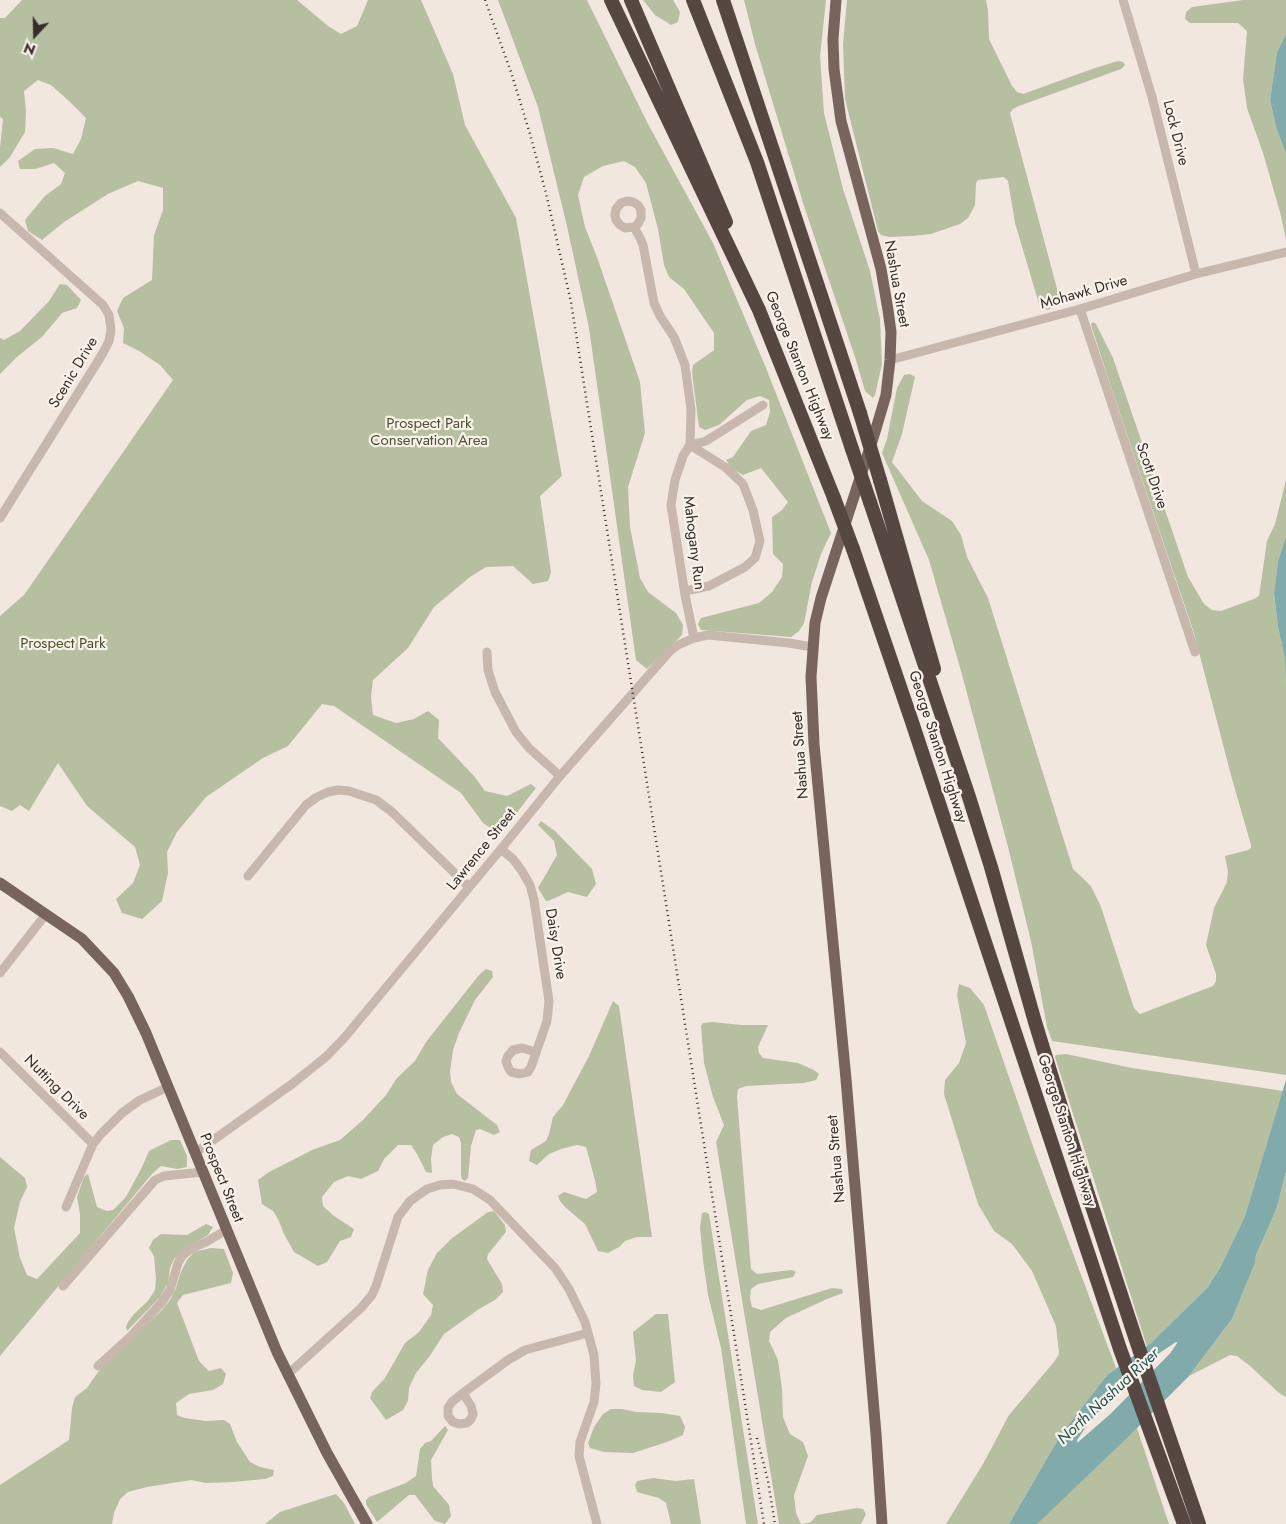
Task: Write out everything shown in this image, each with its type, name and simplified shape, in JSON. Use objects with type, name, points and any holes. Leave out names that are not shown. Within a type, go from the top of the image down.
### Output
[{"type":"highway","name":"George Stanton Highway","points":[[611,0],[759,310],[834,498],[911,719],[1120,1349],[1184,1524]]},
{"type":"highway","points":[[631,0],[718,200],[759,310]]},
{"type":"highway","name":"George Stanton Highway","points":[[693,0],[757,162],[962,776],[991,867],[1037,1031],[1087,1191],[1199,1524]]},
{"type":"highway","points":[[723,0],[860,413],[925,633],[962,776]]},
{"type":"highway","points":[[731,0],[746,70]]},
{"type":"main road","name":"Nashua Street","points":[[836,0],[833,39],[834,69],[841,121],[880,269],[891,332],[890,360],[886,395],[821,598],[815,623],[811,676],[814,744],[845,1074],[882,1524]]},
{"type":"main road","name":"Prospect Street","points":[[0,882],[82,939],[117,978],[128,996],[146,1032],[287,1375],[326,1453],[367,1524]]},
{"type":"street","name":"Lock Drive","points":[[1123,0],[1152,97],[1196,274]]},
{"type":"street","name":"Scenic Drive","points":[[0,213],[103,305],[109,315],[111,330],[110,342],[0,518]]},
{"type":"street","name":"Mahogany Run","points":[[634,227],[643,245],[657,310],[674,336],[685,366],[691,409],[690,445],[683,456],[675,480],[671,505],[694,638]]},
{"type":"street","name":"Mohawk Drive","points":[[890,360],[1080,309],[1196,274],[1286,252]]},
{"type":"street","name":"Scott Drive","points":[[1080,309],[1195,652]]},
{"type":"street","points":[[690,445],[706,441],[763,406]]},
{"type":"street","points":[[685,591],[709,586],[745,567],[755,558],[760,541],[753,510],[743,484],[725,467],[690,445]]},
{"type":"street","name":"Lawrence Street","points":[[195,1153],[279,1094],[327,1056],[345,1037],[560,776],[670,651],[694,638],[708,635],[812,647]]},
{"type":"street","points":[[486,652],[488,670],[495,692],[516,732],[529,748],[560,776]]},
{"type":"street","points":[[248,876],[306,805],[317,796],[338,790],[349,791],[376,800],[391,811],[469,887]]},
{"type":"street","name":"Daisy Drive","points":[[501,849],[513,859],[522,871],[530,885],[534,900],[549,1000],[547,1021],[536,1052]]},
{"type":"street","points":[[0,973],[46,914]]},
{"type":"street","name":"Nutting Drive","points":[[0,1052],[93,1144]]},
{"type":"street","points":[[66,1207],[93,1144],[109,1124],[140,1100],[168,1087]]},
{"type":"street","points":[[63,1286],[155,1180],[164,1176],[202,1172]]},
{"type":"street","points":[[287,1375],[366,1302],[376,1286],[396,1224],[402,1212],[415,1196],[427,1189],[440,1185],[467,1186],[490,1200],[555,1268],[578,1305],[594,1355],[596,1384],[594,1402],[580,1442],[579,1456],[597,1524]]},
{"type":"street","points":[[98,1366],[131,1336],[162,1302],[170,1290],[182,1256],[189,1250],[226,1230]]},
{"type":"street","points":[[464,1393],[508,1360],[525,1350],[588,1333]]},
{"type":"green space","points":[[22,0],[297,0],[328,26],[341,34],[357,26],[368,0],[421,0],[453,74],[465,125],[516,218],[562,476],[540,496],[551,572],[548,581],[533,584],[513,566],[486,567],[470,577],[434,607],[408,648],[373,680],[371,697],[373,715],[396,723],[414,719],[428,711],[439,720],[438,738],[474,776],[485,791],[507,796],[531,784],[536,788],[500,834],[483,823],[461,793],[334,706],[322,704],[288,746],[263,758],[206,797],[177,832],[167,852],[168,873],[162,901],[142,919],[122,913],[116,899],[133,883],[140,865],[135,847],[87,806],[58,763],[29,811],[20,805],[12,811],[0,806],[0,616],[24,595],[173,380],[160,365],[123,343],[124,328],[117,311],[123,298],[152,280],[154,235],[163,210],[163,188],[138,181],[108,194],[64,222],[42,240],[28,231],[25,220],[45,196],[61,184],[65,173],[54,163],[35,169],[20,169],[18,161],[35,149],[53,148],[73,154],[81,139],[86,118],[51,85],[38,80],[24,91],[26,111],[25,132],[10,157],[0,167],[3,119],[0,117],[0,18],[5,18]]},
{"type":"green space","points":[[498,0],[587,0],[648,124],[713,243],[766,368],[831,533],[821,554],[812,582],[804,623],[799,631],[791,637],[701,630],[698,624],[701,618],[759,603],[772,592],[782,577],[783,564],[773,554],[772,517],[782,510],[788,502],[761,468],[743,475],[732,469],[726,460],[733,457],[751,431],[766,425],[770,412],[769,400],[760,396],[747,400],[719,425],[705,430],[699,427],[692,373],[693,365],[714,350],[714,333],[684,289],[669,277],[664,265],[658,229],[646,183],[635,167],[624,161],[603,166],[584,177],[578,195],[585,227],[640,382],[645,433],[628,487],[630,527],[640,578],[648,592],[676,613],[683,625],[682,635],[647,669],[636,660],[589,328],[538,107]]},
{"type":"green space","points":[[643,0],[673,0],[680,12],[678,22],[671,25],[655,15]]},
{"type":"green space","points":[[744,0],[826,0],[820,56],[824,113],[843,189],[870,271],[880,319],[882,364],[873,398],[865,391],[804,206],[755,44]]},
{"type":"green space","points":[[847,0],[986,0],[989,39],[1012,86],[1017,92],[1023,94],[1095,68],[1118,61],[1123,62],[1125,65],[1121,69],[1019,106],[1010,113],[1059,296],[1059,303],[1055,307],[1047,310],[1040,307],[1015,223],[1008,181],[1004,177],[978,180],[976,183],[975,205],[968,218],[960,224],[931,234],[913,236],[889,237],[881,235],[878,231],[845,99],[843,44]]},
{"type":"green space","points":[[1243,0],[1286,0],[1286,34],[1277,52],[1270,100],[1276,127],[1286,154],[1286,239],[1263,153],[1247,108],[1243,79],[1247,31],[1238,23],[1190,23],[1185,19],[1186,12],[1192,7]]},
{"type":"green space","points":[[60,284],[67,285],[81,300],[77,308],[62,313],[42,337],[18,356],[0,374],[0,338],[4,340],[20,331],[49,301]]},
{"type":"green space","points":[[1093,322],[1096,324],[1113,358],[1188,577],[1204,604],[1212,610],[1221,611],[1259,596],[1267,541],[1275,524],[1286,480],[1286,536],[1278,561],[1274,593],[1278,627],[1285,659],[1286,687],[1286,1075],[1052,1041],[1047,1027],[1031,941],[1008,847],[929,560],[882,453],[887,439],[897,388],[904,375],[910,374],[915,377],[902,434],[892,462],[922,501],[952,521],[961,535],[967,557],[988,598],[1073,869],[1091,886],[1101,907],[1134,1008],[1140,1014],[1213,986],[1216,981],[1216,974],[1206,945],[1214,908],[1227,882],[1228,872],[1225,856],[1248,850],[1251,848],[1251,845],[1194,633],[1110,384],[1092,328],[1091,324]]},
{"type":"green space","points":[[541,821],[555,831],[592,869],[596,884],[587,897],[568,892],[546,901],[538,888],[557,855],[554,841],[538,825]]},
{"type":"green space","points":[[486,969],[492,971],[493,977],[475,1000],[459,1033],[453,1050],[450,1072],[451,1082],[457,1094],[497,1125],[500,1132],[494,1135],[480,1129],[476,1130],[471,1146],[468,1178],[465,1181],[461,1175],[461,1143],[459,1137],[452,1134],[443,1137],[433,1145],[432,1173],[426,1172],[411,1145],[398,1145],[384,1159],[378,1171],[361,1179],[348,1176],[334,1182],[322,1197],[323,1206],[354,1229],[351,1237],[340,1241],[327,1262],[318,1266],[294,1252],[273,1211],[262,1204],[258,1180],[269,1172],[312,1150],[340,1140],[363,1120],[386,1095],[397,1078],[415,1061],[426,1042],[479,975]]},
{"type":"green space","points":[[959,984],[970,988],[984,1005],[1036,1155],[1116,1368],[1107,1375],[1060,1436],[1009,1524],[946,1524],[983,1464],[1009,1415],[1059,1354],[1056,1326],[1032,1271],[1012,1244],[994,1231],[978,1204],[944,1094],[945,1080],[959,1063],[966,1043],[957,995]]},
{"type":"green space","points":[[613,1001],[619,1006],[652,1237],[637,1237],[625,1241],[608,1253],[598,1251],[585,1224],[566,1208],[558,1196],[564,1192],[586,1199],[597,1192],[586,1147],[577,1145],[561,1149],[549,1154],[537,1165],[529,1161],[531,1150],[546,1141],[553,1117],[563,1105],[589,1056]]},
{"type":"green space","points":[[703,1023],[768,1025],[758,1047],[759,1053],[763,1058],[798,1063],[819,1074],[816,1080],[804,1083],[746,1086],[738,1089],[737,1097],[751,1269],[757,1274],[792,1270],[796,1272],[793,1277],[758,1284],[751,1289],[752,1307],[761,1310],[832,1288],[842,1289],[843,1293],[786,1318],[770,1332],[769,1341],[778,1360],[783,1417],[790,1434],[803,1442],[808,1456],[794,1495],[796,1513],[801,1524],[779,1524],[716,1142],[724,1125],[713,1097],[704,1063],[701,1026]]},
{"type":"green space","points":[[1066,1054],[1132,1068],[1283,1091],[1245,1216],[1220,1268],[1207,1288],[1147,1347],[1055,1057],[1056,1055]]},
{"type":"green space","points":[[171,1140],[180,1140],[187,1156],[187,1167],[177,1169],[161,1166],[152,1174],[0,1356],[0,1157],[25,1178],[27,1187],[20,1202],[14,1228],[20,1258],[27,1275],[37,1279],[80,1233],[80,1214],[77,1197],[84,1177],[88,1174],[97,1207],[107,1211],[113,1210],[126,1197],[149,1151]]},
{"type":"green space","points":[[1286,1172],[1286,1397],[1237,1356],[1230,1355],[1189,1376],[1232,1319],[1255,1263],[1256,1255],[1276,1210]]},
{"type":"green space","points":[[494,1211],[505,1225],[506,1232],[488,1254],[487,1259],[502,1284],[503,1292],[495,1300],[444,1334],[416,1373],[409,1388],[408,1401],[403,1410],[386,1420],[370,1398],[372,1392],[385,1378],[405,1343],[419,1332],[431,1315],[433,1305],[423,1294],[428,1270],[437,1253],[451,1239],[488,1212]]},
{"type":"green space","points":[[702,1213],[709,1214],[758,1524],[746,1524],[721,1348],[708,1295],[703,1260],[700,1227]]},
{"type":"green space","points":[[206,1224],[213,1227],[208,1235],[186,1248],[174,1259],[170,1268],[168,1283],[160,1297],[127,1331],[128,1322],[148,1301],[155,1290],[154,1256],[149,1248],[153,1240],[161,1234],[187,1235]]},
{"type":"green space","points":[[211,1248],[224,1249],[233,1273],[231,1283],[183,1295],[177,1303],[199,1361],[209,1371],[221,1368],[226,1374],[223,1384],[213,1390],[189,1394],[176,1403],[177,1415],[205,1421],[224,1420],[230,1424],[237,1442],[250,1462],[260,1467],[274,1470],[273,1476],[265,1479],[233,1482],[206,1483],[191,1480],[128,1492],[120,1499],[112,1524],[0,1524],[0,1485],[69,1440],[75,1397],[87,1388],[98,1372],[161,1311],[170,1300],[187,1260],[194,1252]]},
{"type":"green space","points":[[656,1314],[668,1314],[675,1382],[661,1392],[642,1390],[634,1386],[633,1376],[636,1360],[633,1332]]},
{"type":"green space","points":[[611,1409],[680,1416],[685,1427],[683,1435],[633,1453],[604,1452],[590,1448],[588,1443],[594,1427],[603,1414]]},
{"type":"green space","points":[[445,1426],[448,1430],[431,1460],[432,1478],[433,1486],[449,1505],[451,1516],[445,1524],[435,1521],[415,1495],[409,1495],[377,1522],[366,1504],[366,1500],[369,1497],[406,1483],[416,1476],[420,1449],[425,1443],[431,1441]]},
{"type":"green space","points":[[1137,1428],[1169,1524],[1037,1524],[1040,1520]]},
{"type":"green space","points":[[653,1478],[676,1481],[694,1479],[701,1524],[671,1524],[666,1503],[659,1498],[637,1492],[635,1485],[637,1481]]},
{"type":"green space","points":[[336,1494],[344,1503],[355,1524],[265,1524],[280,1512]]},
{"type":"green space","points":[[857,1508],[863,1509],[866,1514],[861,1524],[802,1524],[811,1522],[817,1515]]},
{"type":"water","points":[[1286,34],[1286,154],[1276,127],[1270,100],[1277,52]]},
{"type":"water","points":[[1286,536],[1286,687],[1285,659],[1278,627],[1274,593],[1278,561]]},
{"type":"water","points":[[1286,1080],[1286,1172],[1276,1210],[1256,1255],[1255,1263],[1232,1319],[1189,1376],[1037,1524],[1009,1524],[1060,1436],[1107,1375],[1150,1344],[1207,1288],[1220,1268],[1245,1216]],"holes":[[[1176,1342],[1187,1346],[1146,1399],[1095,1446],[1087,1449],[1078,1448],[1077,1440],[1088,1424],[1134,1370]]]},
{"type":"waterway","name":"North Nashua River","points":[[1068,1461],[1115,1420],[1176,1358],[1196,1329]]},
{"type":"railway","points":[[485,0],[511,72],[530,134],[546,193],[571,302],[764,1524]]},
{"type":"railway","points":[[757,1438],[768,1481],[775,1524]]},
{"type":"park label","name":"Prospect Park Conservation Area","points":[[429,432]]},
{"type":"park label","name":"Prospect Park","points":[[63,644]]}]
